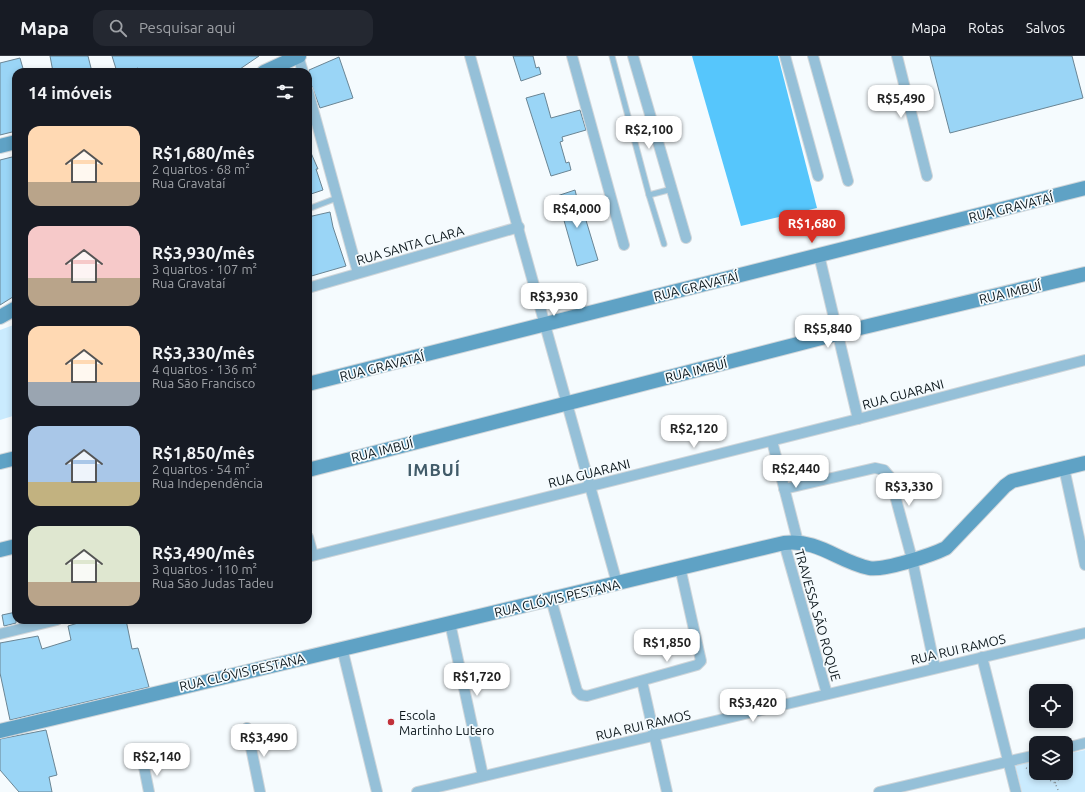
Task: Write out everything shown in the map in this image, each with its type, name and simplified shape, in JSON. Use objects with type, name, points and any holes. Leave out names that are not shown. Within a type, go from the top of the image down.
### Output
[{"type":"street","points":[[273,68],[299,56],[302,68]]},
{"type":"street","points":[[470,56],[618,583]]},
{"type":"street","points":[[572,56],[624,245]]},
{"type":"street","points":[[633,56],[686,238]]},
{"type":"street","points":[[785,56],[818,176]]},
{"type":"street","points":[[813,56],[848,181]]},
{"type":"street","points":[[897,56],[927,176]]},
{"type":"street","points":[[312,106],[358,273]]},
{"type":"street","points":[[0,146],[12,143]]},
{"type":"street","name":"RUA GRAVATAÍ","points":[[312,383],[1085,188]]},
{"type":"street","name":"RUA SANTA CLARA","points":[[312,287],[519,227]]},
{"type":"street","points":[[819,255],[858,419]]},
{"type":"street","name":"RUA IMBUÍ","points":[[312,469],[837,333],[1085,274]]},
{"type":"street","points":[[0,317],[12,310]]},
{"type":"street","name":"RUA GUARANI","points":[[312,556],[772,441],[1085,360]]},
{"type":"street","name":"TRAVESSA SÃO ROQUE","points":[[772,441],[784,489],[791,543],[827,694]]},
{"type":"street","points":[[0,462],[12,459]]},
{"type":"street","name":"RUA CLÓVIS PESTANA","points":[[0,731],[680,567],[791,543],[810,544],[862,566],[871,568],[912,559],[936,553],[946,548],[1005,486],[1012,481],[1085,463]]},
{"type":"street","points":[[784,489],[875,468],[884,470],[890,477],[912,559],[935,668]]},
{"type":"street","points":[[1064,468],[1085,565]]},
{"type":"street","points":[[0,550],[12,547]]},
{"type":"street","points":[[551,599],[577,691],[581,695],[587,696],[697,665],[701,661],[680,567]]},
{"type":"street","points":[[450,623],[483,776]]},
{"type":"street","points":[[0,634],[41,624]]},
{"type":"street","name":"RUA RUI RAMOS","points":[[417,792],[1085,632]]},
{"type":"street","points":[[342,648],[377,792]]},
{"type":"street","points":[[982,657],[1016,792]]},
{"type":"street","points":[[642,681],[667,792]]},
{"type":"street","points":[[247,728],[260,792]]},
{"type":"street","points":[[1073,746],[1085,743]]},
{"type":"street","points":[[880,792],[1029,757]]},
{"type":"street","points":[[144,767],[149,792]]},
{"type":"lane","points":[[612,56],[649,195],[664,244]]},
{"type":"lane","points":[[649,195],[672,189]]},
{"type":"lane","points":[[312,207],[337,198]]},
{"type":"path","points":[[1049,780],[1055,783],[1059,792]]},
{"type":"path","points":[[1055,783],[1058,780]]},
{"type":"shaded area","points":[[692,56],[778,56],[817,208],[741,226]]},
{"type":"shaded area","points":[[12,326],[12,416],[0,420],[0,330]]},
{"type":"shaded area","points":[[1085,750],[1085,792],[1022,792],[1015,765],[1029,762],[1029,780],[1073,780],[1073,753]]},
{"type":"building","points":[[50,56],[88,56],[91,68],[52,68]]},
{"type":"building","points":[[112,56],[259,56],[241,68],[116,68]]},
{"type":"building","points":[[513,56],[533,56],[536,68],[539,67],[541,74],[521,81]]},
{"type":"building","points":[[930,56],[1072,56],[1083,98],[950,133]]},
{"type":"building","points":[[339,57],[353,98],[320,108],[312,87],[312,69]]},
{"type":"building","points":[[20,58],[23,68],[12,68],[12,132],[0,135],[0,63]]},
{"type":"building","points":[[544,93],[551,118],[580,110],[586,130],[562,137],[563,141],[560,142],[566,163],[569,162],[571,170],[551,176],[526,98]]},
{"type":"building","points":[[312,155],[318,169],[316,169],[323,190],[312,194]]},
{"type":"building","points":[[12,157],[12,298],[0,305],[0,160]]},
{"type":"building","points":[[575,190],[582,218],[585,217],[598,260],[577,266],[557,196]]},
{"type":"building","points":[[330,212],[333,227],[346,266],[312,276],[312,216]]},
{"type":"building","points":[[12,613],[12,624],[4,626],[2,615]]},
{"type":"building","points":[[75,624],[127,624],[132,649],[138,648],[149,687],[10,720],[0,673],[0,643],[38,636],[42,649],[71,640],[68,626]]},
{"type":"building","points":[[46,730],[57,775],[49,777],[52,792],[19,792],[0,770],[0,739]]},
{"type":"place","name":"Escola Martinho Lutero","points":[[391,722]]},
{"type":"district","name":"IMBUÍ","points":[[434,470]]}]
